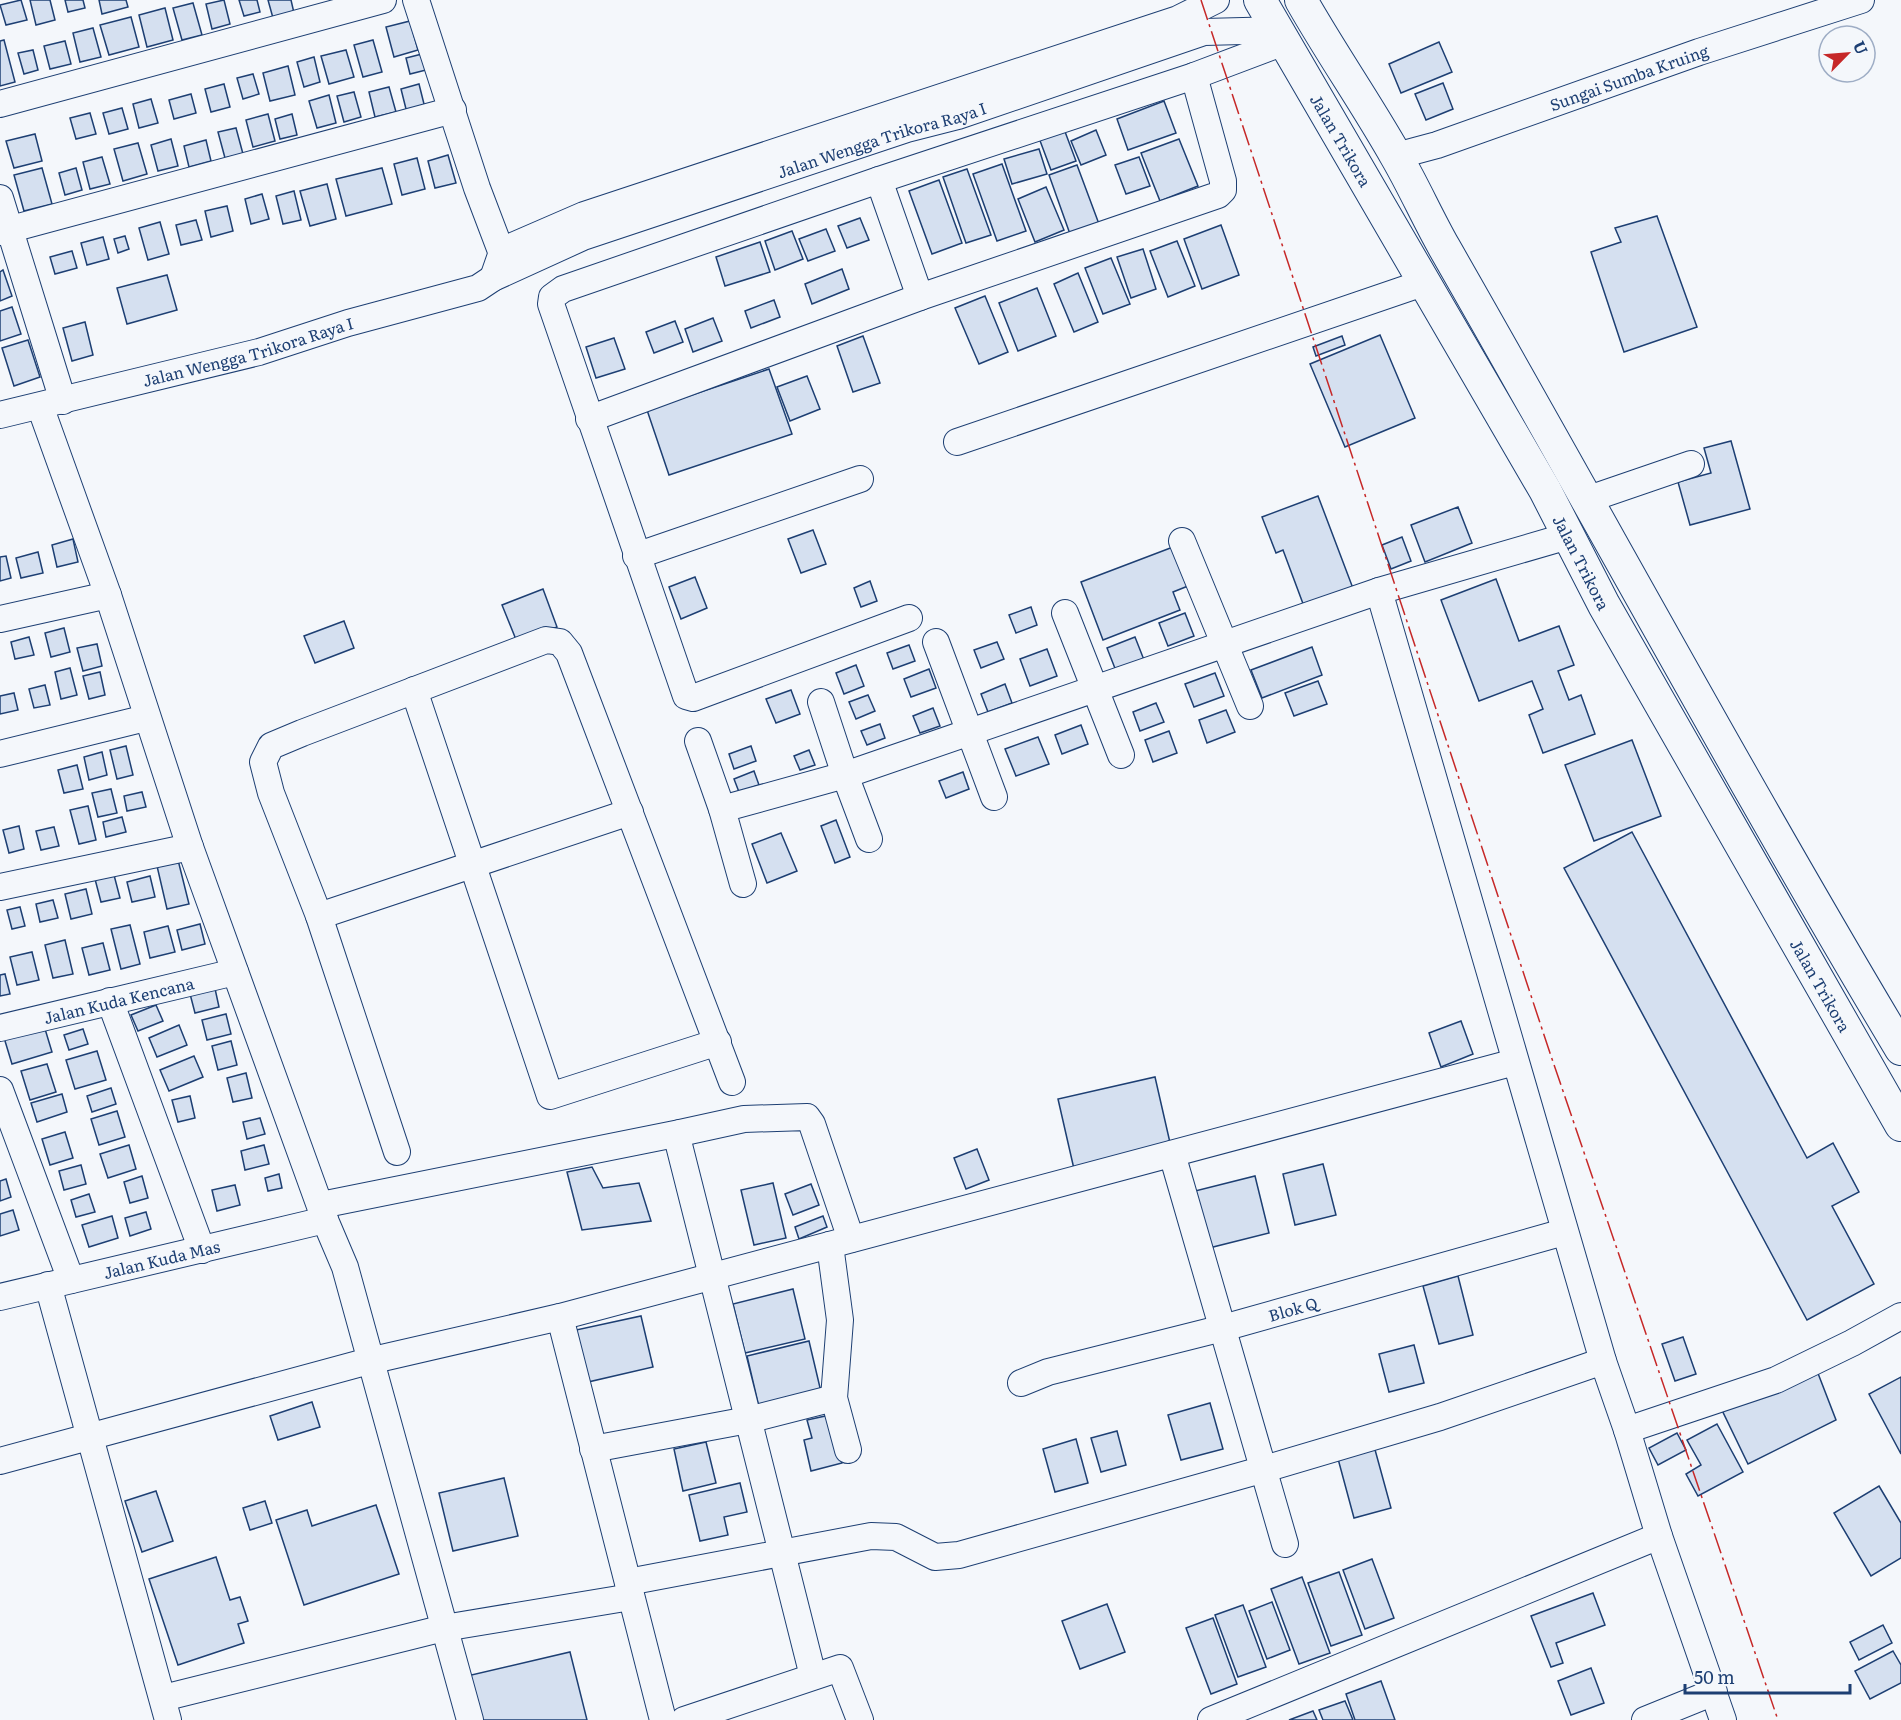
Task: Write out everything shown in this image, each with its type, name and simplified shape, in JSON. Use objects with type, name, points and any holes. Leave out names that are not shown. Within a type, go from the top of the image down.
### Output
[{"type":"main road","name":"Jalan Trikora","points":[[1260,0],[1545,490],[1658,701],[1901,1125]]},
{"type":"main road","name":"Jalan Trikora","points":[[1301,0],[1396,156],[1442,244],[1586,500],[1901,1049]]},
{"type":"main road","points":[[1833,1004],[1853,997],[1859,979]]},
{"type":"main road","points":[[1871,1073],[1883,1055],[1901,1049]]},
{"type":"street","points":[[0,104],[383,0]]},
{"type":"street","points":[[416,0],[501,268]]},
{"type":"street","name":"Sungai Sumba Kruing","points":[[1396,156],[1437,145],[1776,26],[1861,0]]},
{"type":"street","name":"Jalan Wengga Trikora Raya I","points":[[0,415],[259,352],[358,320],[478,288],[501,268],[583,237],[907,129],[957,116],[1205,15],[1280,36]]},
{"type":"street","points":[[909,618],[693,698],[686,696],[551,304],[552,297],[557,292],[879,180],[1194,76],[1280,36]]},
{"type":"street","points":[[590,419],[920,297],[1218,195],[1223,190],[1223,181],[1194,76]]},
{"type":"street","points":[[5,231],[453,111]]},
{"type":"street","points":[[879,180],[920,297]]},
{"type":"street","points":[[0,198],[5,231],[52,403],[146,718],[235,972],[345,1267],[369,1361],[470,1720]]},
{"type":"street","points":[[957,442],[1423,283]]},
{"type":"street","points":[[1586,500],[1691,464]]},
{"type":"street","points":[[636,556],[860,479]]},
{"type":"street","points":[[722,808],[844,775],[1379,591],[1568,536]]},
{"type":"street","points":[[1182,541],[1250,706]]},
{"type":"street","points":[[1379,591],[1603,1361],[1627,1430],[1659,1536],[1723,1720]]},
{"type":"street","points":[[0,619],[108,595]]},
{"type":"street","points":[[1065,613],[1093,690],[1121,755]]},
{"type":"street","points":[[397,1152],[319,916],[271,793],[263,762],[271,746],[546,640],[560,642],[569,653],[732,1082]]},
{"type":"street","points":[[936,642],[994,797]]},
{"type":"street","points":[[414,690],[550,1096],[718,1042]]},
{"type":"street","points":[[821,702],[844,775],[869,839]]},
{"type":"street","points":[[0,754],[146,718]]},
{"type":"street","points":[[698,741],[722,808],[743,884]]},
{"type":"street","points":[[319,916],[630,812]]},
{"type":"street","points":[[0,887],[190,847]]},
{"type":"street","name":"Jalan Kuda Kencana","points":[[0,1028],[235,972]]},
{"type":"street","points":[[110,1001],[202,1250]]},
{"type":"street","points":[[0,1461],[369,1361],[560,1317],[1515,1062]]},
{"type":"street","points":[[0,1090],[59,1282],[88,1436],[166,1709],[444,1628],[871,1536],[896,1537],[935,1557],[952,1556],[1261,1470],[1440,1417],[1603,1361]]},
{"type":"street","name":"Jalan Kuda Mas","points":[[0,1297],[202,1250],[323,1213],[744,1119],[807,1117],[812,1124],[841,1242]]},
{"type":"street","points":[[680,1133],[679,1145],[813,1676]]},
{"type":"street","points":[[1172,1154],[1223,1328],[1261,1470],[1285,1544]]},
{"type":"street","name":"Blok Q","points":[[1022,1383],[1048,1372],[1223,1328],[1564,1232]]},
{"type":"street","points":[[841,1242],[840,1320],[834,1398],[848,1450]]},
{"type":"street","points":[[1627,1430],[1776,1380],[1901,1316]]},
{"type":"street","points":[[560,1317],[663,1720]]},
{"type":"street","points":[[593,1449],[748,1420],[834,1398]]},
{"type":"street","points":[[1211,1720],[1659,1536]]},
{"type":"street","points":[[684,1720],[840,1668],[860,1720]]},
{"type":"street","points":[[1645,1720],[1714,1692]]},
{"type":"building","points":[[21,0],[27,20],[6,25],[0,5]]},
{"type":"building","points":[[30,0],[50,0],[55,20],[36,25]]},
{"type":"building","points":[[65,0],[83,0],[85,8],[68,12]]},
{"type":"building","points":[[99,0],[126,0],[128,7],[102,14]]},
{"type":"building","points":[[224,0],[230,24],[212,29],[206,4]]},
{"type":"building","points":[[239,0],[257,0],[260,12],[244,16]]},
{"type":"building","points":[[268,0],[291,0],[294,13],[273,18]]},
{"type":"building","points":[[193,3],[202,35],[182,40],[173,8]]},
{"type":"building","points":[[165,8],[173,40],[147,47],[139,15]]},
{"type":"building","points":[[131,17],[139,47],[109,55],[100,25]]},
{"type":"building","points":[[410,21],[418,50],[394,57],[386,27]]},
{"type":"building","points":[[93,28],[101,57],[80,62],[73,33]]},
{"type":"building","points":[[4,40],[15,82],[0,86],[0,41]]},
{"type":"building","points":[[373,40],[382,72],[363,77],[354,45]]},
{"type":"building","points":[[65,41],[71,64],[50,69],[44,46]]},
{"type":"building","points":[[1439,42],[1452,72],[1401,93],[1389,64]]},
{"type":"building","points":[[33,50],[38,70],[24,74],[18,53]]},
{"type":"building","points":[[346,50],[354,77],[329,84],[321,56]]},
{"type":"building","points":[[426,53],[430,69],[410,74],[406,58]]},
{"type":"building","points":[[314,57],[320,82],[304,87],[297,62]]},
{"type":"building","points":[[288,66],[295,95],[270,101],[263,73]]},
{"type":"building","points":[[253,74],[259,94],[243,99],[237,78]]},
{"type":"building","points":[[1443,83],[1453,109],[1426,120],[1415,94]]},
{"type":"building","points":[[224,84],[230,107],[211,112],[205,89]]},
{"type":"building","points":[[419,84],[425,108],[407,113],[401,89]]},
{"type":"building","points":[[389,87],[396,112],[375,117],[369,92]]},
{"type":"building","points":[[354,92],[361,117],[344,122],[337,96]]},
{"type":"building","points":[[191,94],[196,113],[174,119],[169,100]]},
{"type":"building","points":[[329,95],[336,123],[317,128],[309,101]]},
{"type":"building","points":[[151,99],[158,123],[139,128],[133,104]]},
{"type":"building","points":[[1164,101],[1176,133],[1128,150],[1117,119]]},
{"type":"building","points":[[122,108],[128,129],[109,134],[103,113]]},
{"type":"building","points":[[90,113],[96,134],[76,139],[70,118]]},
{"type":"building","points":[[268,114],[275,141],[253,147],[246,120]]},
{"type":"building","points":[[292,114],[297,135],[280,139],[275,119]]},
{"type":"building","points":[[236,128],[243,154],[225,158],[218,132]]},
{"type":"building","points":[[1064,129],[1076,161],[1051,170],[1039,138]]},
{"type":"building","points":[[1096,130],[1106,155],[1081,165],[1071,141]]},
{"type":"building","points":[[35,134],[42,161],[14,168],[6,141]]},
{"type":"building","points":[[171,139],[178,166],[158,171],[151,145]]},
{"type":"building","points":[[1179,139],[1198,186],[1160,201],[1141,153]]},
{"type":"building","points":[[206,140],[211,161],[189,167],[184,146]]},
{"type":"building","points":[[138,143],[147,174],[123,181],[114,149]]},
{"type":"building","points":[[1039,149],[1047,174],[1012,184],[1004,159]]},
{"type":"building","points":[[448,155],[456,183],[435,188],[428,161]]},
{"type":"building","points":[[102,157],[110,184],[90,189],[83,162]]},
{"type":"building","points":[[1139,157],[1150,186],[1126,194],[1115,165]]},
{"type":"building","points":[[417,158],[425,189],[402,195],[394,164]]},
{"type":"building","points":[[1002,164],[1026,231],[997,241],[973,174]]},
{"type":"building","points":[[1077,165],[1099,224],[1070,234],[1049,175]]},
{"type":"building","points":[[42,168],[52,204],[24,211],[14,175]]},
{"type":"building","points":[[76,168],[82,190],[65,195],[59,173]]},
{"type":"building","points":[[382,168],[392,204],[346,216],[336,179]]},
{"type":"building","points":[[967,169],[991,235],[966,243],[943,177]]},
{"type":"building","points":[[939,180],[962,243],[932,254],[909,191]]},
{"type":"building","points":[[327,184],[336,219],[310,226],[300,191]]},
{"type":"building","points":[[1046,187],[1064,230],[1035,242],[1018,199]]},
{"type":"building","points":[[294,191],[301,220],[283,224],[276,196]]},
{"type":"building","points":[[262,194],[269,219],[251,224],[245,199]]},
{"type":"building","points":[[227,206],[233,231],[211,237],[205,211]]},
{"type":"building","points":[[1657,216],[1697,327],[1624,352],[1591,252],[1621,242],[1615,228]]},
{"type":"building","points":[[860,218],[869,240],[847,248],[838,226]]},
{"type":"building","points":[[196,220],[202,240],[181,245],[176,225]]},
{"type":"building","points":[[160,222],[169,254],[148,260],[139,228]]},
{"type":"building","points":[[1221,225],[1239,275],[1202,289],[1184,239]]},
{"type":"building","points":[[826,229],[835,251],[808,261],[799,239]]},
{"type":"building","points":[[792,231],[803,259],[775,270],[765,241]]},
{"type":"building","points":[[125,236],[129,249],[118,253],[114,239]]},
{"type":"building","points":[[103,237],[109,259],[87,265],[81,243]]},
{"type":"building","points":[[1177,241],[1195,286],[1168,297],[1150,251]]},
{"type":"building","points":[[760,242],[770,272],[725,286],[716,257]]},
{"type":"building","points":[[1143,249],[1156,289],[1131,298],[1117,257]]},
{"type":"building","points":[[72,251],[77,268],[55,274],[50,257]]},
{"type":"building","points":[[1111,258],[1130,304],[1103,314],[1085,268]]},
{"type":"building","points":[[842,269],[849,289],[812,304],[805,284]]},
{"type":"building","points":[[3,270],[12,296],[0,301],[0,272]]},
{"type":"building","points":[[1078,273],[1098,322],[1074,332],[1054,284]]},
{"type":"building","points":[[167,275],[177,310],[127,324],[117,288]]},
{"type":"building","points":[[1037,288],[1056,336],[1018,351],[999,303]]},
{"type":"building","points":[[985,296],[1008,352],[979,364],[955,308]]},
{"type":"building","points":[[774,300],[780,317],[751,328],[745,311]]},
{"type":"building","points":[[12,307],[21,334],[0,341],[0,311]]},
{"type":"building","points":[[713,318],[722,341],[693,352],[685,329]]},
{"type":"building","points":[[675,321],[683,342],[654,353],[646,332]]},
{"type":"building","points":[[85,322],[93,355],[72,361],[63,328]]},
{"type":"building","points":[[1380,335],[1415,418],[1345,447],[1310,364]]},
{"type":"building","points":[[863,336],[880,383],[853,392],[837,346]]},
{"type":"building","points":[[1342,336],[1345,345],[1316,356],[1313,347]]},
{"type":"building","points":[[614,338],[625,369],[596,378],[586,347]]},
{"type":"building","points":[[28,340],[40,377],[14,386],[2,348]]},
{"type":"building","points":[[769,369],[792,434],[669,475],[647,410]]},
{"type":"building","points":[[807,376],[820,409],[790,421],[777,387]]},
{"type":"building","points":[[1731,441],[1750,509],[1690,525],[1678,482],[1711,473],[1704,448]]},
{"type":"building","points":[[1318,496],[1354,591],[1305,609],[1283,550],[1276,553],[1262,517]]},
{"type":"building","points":[[1458,507],[1472,543],[1425,562],[1411,525]]},
{"type":"building","points":[[813,530],[826,564],[801,573],[788,539]]},
{"type":"building","points":[[1402,537],[1411,561],[1391,569],[1382,545]]},
{"type":"building","points":[[73,539],[78,562],[57,567],[52,545]]},
{"type":"building","points":[[1173,547],[1188,586],[1173,592],[1180,610],[1103,640],[1081,582]]},
{"type":"building","points":[[38,552],[43,573],[21,578],[16,558]]},
{"type":"building","points":[[6,556],[11,578],[0,581],[0,557]]},
{"type":"building","points":[[695,577],[707,608],[681,619],[669,587]]},
{"type":"building","points":[[1496,579],[1519,641],[1559,626],[1574,665],[1558,671],[1569,700],[1581,695],[1595,734],[1543,753],[1529,715],[1543,709],[1532,681],[1479,701],[1441,600]]},
{"type":"building","points":[[870,581],[877,601],[861,607],[854,588]]},
{"type":"building","points":[[543,589],[557,627],[517,642],[502,605]]},
{"type":"building","points":[[1031,607],[1037,625],[1016,633],[1009,615]]},
{"type":"building","points":[[1185,613],[1194,636],[1168,646],[1159,623]]},
{"type":"building","points":[[344,621],[354,648],[315,663],[304,636]]},
{"type":"building","points":[[64,628],[70,652],[51,657],[45,633]]},
{"type":"building","points":[[29,637],[34,655],[15,659],[11,642]]},
{"type":"building","points":[[1135,637],[1146,665],[1118,676],[1107,648]]},
{"type":"building","points":[[997,642],[1004,659],[981,668],[974,650]]},
{"type":"building","points":[[97,644],[102,666],[83,671],[77,648]]},
{"type":"building","points":[[909,645],[915,661],[893,669],[887,653]]},
{"type":"building","points":[[1312,647],[1322,675],[1262,698],[1251,670]]},
{"type":"building","points":[[1047,649],[1057,676],[1030,686],[1020,659]]},
{"type":"building","points":[[856,665],[864,686],[844,694],[836,673]]},
{"type":"building","points":[[70,668],[77,695],[61,699],[55,672]]},
{"type":"building","points":[[929,669],[936,688],[911,697],[904,679]]},
{"type":"building","points":[[100,672],[105,695],[89,699],[83,676]]},
{"type":"building","points":[[1215,673],[1224,696],[1194,707],[1185,684]]},
{"type":"building","points":[[1318,681],[1327,704],[1294,716],[1285,693]]},
{"type":"building","points":[[1005,684],[1012,703],[988,712],[981,694]]},
{"type":"building","points":[[45,685],[50,705],[34,708],[29,689]]},
{"type":"building","points":[[791,690],[800,714],[776,723],[766,699]]},
{"type":"building","points":[[14,693],[18,710],[0,714],[0,696]]},
{"type":"building","points":[[868,695],[875,711],[856,719],[849,702]]},
{"type":"building","points":[[1156,703],[1164,722],[1140,731],[1133,712]]},
{"type":"building","points":[[933,708],[940,726],[920,733],[913,716]]},
{"type":"building","points":[[1226,710],[1235,732],[1207,743],[1199,720]]},
{"type":"building","points":[[880,724],[885,738],[867,745],[861,731]]},
{"type":"building","points":[[1081,725],[1088,744],[1062,754],[1055,735]]},
{"type":"building","points":[[1169,731],[1177,753],[1153,762],[1145,740]]},
{"type":"building","points":[[1038,737],[1049,764],[1016,776],[1005,749]]},
{"type":"building","points":[[1632,740],[1661,816],[1594,841],[1565,765]]},
{"type":"building","points":[[126,746],[133,775],[117,779],[110,750]]},
{"type":"building","points":[[751,746],[756,761],[734,769],[729,754]]},
{"type":"building","points":[[809,750],[815,765],[800,770],[794,756]]},
{"type":"building","points":[[102,752],[107,775],[89,780],[84,757]]},
{"type":"building","points":[[77,765],[83,789],[64,793],[58,770]]},
{"type":"building","points":[[754,771],[759,785],[739,792],[734,779]]},
{"type":"building","points":[[963,772],[969,789],[946,798],[939,781]]},
{"type":"building","points":[[111,789],[117,813],[98,817],[92,793]]},
{"type":"building","points":[[142,792],[146,807],[127,811],[124,796]]},
{"type":"building","points":[[88,806],[96,840],[79,844],[70,810]]},
{"type":"building","points":[[122,817],[126,832],[106,837],[103,822]]},
{"type":"building","points":[[836,820],[850,857],[835,863],[821,826]]},
{"type":"building","points":[[19,826],[24,849],[9,853],[3,830]]},
{"type":"building","points":[[54,827],[59,846],[41,850],[36,831]]},
{"type":"building","points":[[1632,832],[1807,1158],[1833,1143],[1859,1192],[1832,1206],[1874,1284],[1807,1320],[1564,868]]},
{"type":"building","points":[[781,833],[797,871],[767,883],[752,844]]},
{"type":"building","points":[[178,860],[189,904],[167,909],[157,866]]},
{"type":"building","points":[[114,875],[120,898],[101,902],[95,879]]},
{"type":"building","points":[[150,876],[155,897],[132,902],[127,882]]},
{"type":"building","points":[[86,889],[92,914],[71,919],[65,894]]},
{"type":"building","points":[[53,900],[58,918],[40,922],[36,904]]},
{"type":"building","points":[[20,907],[25,926],[12,929],[7,910]]},
{"type":"building","points":[[200,924],[205,944],[182,950],[177,930]]},
{"type":"building","points":[[130,925],[140,964],[121,969],[111,929]]},
{"type":"building","points":[[168,926],[175,952],[150,958],[144,932]]},
{"type":"building","points":[[65,940],[73,974],[53,978],[45,945]]},
{"type":"building","points":[[103,943],[110,970],[89,975],[82,948]]},
{"type":"building","points":[[32,952],[39,980],[17,985],[10,957]]},
{"type":"building","points":[[5,974],[10,994],[0,996],[0,975]]},
{"type":"building","points":[[214,984],[219,1007],[195,1013],[189,990]]},
{"type":"building","points":[[156,1005],[163,1021],[138,1031],[131,1015]]},
{"type":"building","points":[[226,1014],[231,1034],[207,1040],[202,1020]]},
{"type":"building","points":[[42,1019],[52,1052],[12,1064],[2,1031]]},
{"type":"building","points":[[1461,1021],[1473,1054],[1441,1067],[1429,1033]]},
{"type":"building","points":[[179,1025],[187,1045],[157,1057],[149,1038]]},
{"type":"building","points":[[83,1029],[88,1044],[69,1050],[64,1035]]},
{"type":"building","points":[[231,1041],[237,1065],[218,1070],[212,1046]]},
{"type":"building","points":[[97,1051],[106,1080],[75,1089],[66,1060]]},
{"type":"building","points":[[194,1056],[203,1077],[169,1091],[160,1070]]},
{"type":"building","points":[[47,1064],[56,1092],[30,1100],[21,1071]]},
{"type":"building","points":[[246,1073],[252,1098],[233,1102],[227,1078]]},
{"type":"building","points":[[1155,1077],[1171,1147],[1074,1169],[1058,1099]]},
{"type":"building","points":[[111,1088],[116,1104],[92,1112],[87,1096]]},
{"type":"building","points":[[62,1094],[67,1112],[37,1122],[31,1103]]},
{"type":"building","points":[[190,1096],[195,1118],[178,1122],[172,1100]]},
{"type":"building","points":[[117,1111],[125,1137],[99,1145],[91,1119]]},
{"type":"building","points":[[260,1118],[265,1134],[247,1139],[243,1122]]},
{"type":"building","points":[[65,1132],[73,1158],[50,1165],[42,1139]]},
{"type":"building","points":[[129,1145],[136,1169],[108,1178],[100,1154]]},
{"type":"building","points":[[264,1145],[269,1164],[245,1170],[241,1151]]},
{"type":"building","points":[[977,1149],[989,1180],[966,1189],[954,1158]]},
{"type":"building","points":[[1323,1164],[1336,1215],[1295,1225],[1283,1174]]},
{"type":"building","points":[[81,1165],[86,1184],[64,1190],[59,1171]]},
{"type":"building","points":[[592,1167],[603,1188],[639,1183],[651,1221],[582,1230],[567,1172]]},
{"type":"building","points":[[279,1174],[282,1188],[268,1191],[265,1178]]},
{"type":"building","points":[[142,1176],[148,1198],[130,1203],[124,1182]]},
{"type":"building","points":[[1255,1176],[1269,1233],[1209,1248],[1195,1191]]},
{"type":"building","points":[[6,1179],[11,1197],[0,1201],[0,1181]]},
{"type":"building","points":[[773,1183],[786,1238],[754,1245],[741,1190]]},
{"type":"building","points":[[811,1184],[819,1205],[793,1215],[785,1194]]},
{"type":"building","points":[[235,1185],[240,1205],[217,1211],[212,1190]]},
{"type":"building","points":[[89,1194],[95,1212],[76,1217],[71,1200]]},
{"type":"building","points":[[13,1210],[19,1230],[0,1236],[0,1214]]},
{"type":"building","points":[[146,1212],[151,1229],[130,1236],[125,1218]]},
{"type":"building","points":[[112,1216],[118,1238],[89,1247],[82,1225]]},
{"type":"building","points":[[823,1216],[827,1227],[799,1239],[795,1227]]},
{"type":"building","points":[[1458,1276],[1473,1335],[1439,1344],[1423,1286]]},
{"type":"building","points":[[793,1289],[805,1339],[745,1353],[733,1304]]},
{"type":"building","points":[[641,1316],[653,1367],[588,1382],[576,1330]]},
{"type":"building","points":[[1683,1337],[1696,1374],[1675,1381],[1662,1344]]},
{"type":"building","points":[[809,1341],[821,1392],[759,1407],[747,1356]]},
{"type":"building","points":[[1414,1345],[1424,1383],[1389,1392],[1379,1354]]},
{"type":"building","points":[[1814,1363],[1836,1420],[1748,1464],[1720,1406]]},
{"type":"building","points":[[1901,1377],[1901,1454],[1869,1394]]},
{"type":"building","points":[[312,1402],[320,1427],[278,1440],[270,1416]]},
{"type":"building","points":[[1210,1403],[1223,1449],[1181,1460],[1168,1415]]},
{"type":"building","points":[[830,1415],[842,1463],[811,1471],[804,1440],[812,1438],[807,1420]]},
{"type":"building","points":[[1717,1424],[1743,1472],[1698,1496],[1686,1474],[1701,1465],[1687,1440]]},
{"type":"building","points":[[1117,1431],[1126,1465],[1101,1472],[1091,1438]]},
{"type":"building","points":[[1677,1433],[1686,1450],[1658,1465],[1649,1448]]},
{"type":"building","points":[[1076,1439],[1088,1483],[1055,1492],[1043,1449]]},
{"type":"building","points":[[706,1442],[716,1483],[683,1491],[674,1449]]},
{"type":"building","points":[[1374,1446],[1391,1508],[1354,1518],[1337,1455]]},
{"type":"building","points":[[504,1478],[518,1536],[453,1551],[439,1493]]},
{"type":"building","points":[[740,1483],[747,1512],[724,1517],[728,1535],[700,1541],[689,1495]]},
{"type":"building","points":[[1879,1486],[1901,1523],[1901,1558],[1871,1576],[1834,1513]]},
{"type":"building","points":[[156,1491],[173,1541],[142,1552],[125,1501]]},
{"type":"building","points":[[265,1501],[272,1523],[250,1530],[243,1508]]},
{"type":"building","points":[[376,1505],[399,1574],[304,1605],[276,1520],[307,1510],[312,1526]]},
{"type":"building","points":[[216,1557],[230,1600],[240,1597],[248,1621],[238,1624],[244,1643],[178,1665],[149,1579]]},
{"type":"building","points":[[1372,1559],[1394,1618],[1365,1629],[1343,1570]]},
{"type":"building","points":[[1339,1572],[1362,1635],[1331,1646],[1308,1583]]},
{"type":"building","points":[[1302,1577],[1330,1653],[1299,1664],[1271,1589]]},
{"type":"building","points":[[1593,1593],[1605,1625],[1556,1643],[1563,1663],[1551,1667],[1531,1616]]},
{"type":"building","points":[[1272,1602],[1290,1650],[1267,1659],[1249,1611]]},
{"type":"building","points":[[1107,1604],[1125,1652],[1080,1669],[1062,1621]]},
{"type":"building","points":[[1243,1605],[1266,1667],[1238,1677],[1215,1615]]},
{"type":"building","points":[[1213,1618],[1237,1684],[1211,1694],[1186,1628]]},
{"type":"building","points":[[1883,1625],[1892,1643],[1859,1660],[1850,1642]]},
{"type":"building","points":[[1893,1651],[1901,1665],[1901,1683],[1870,1699],[1855,1671]]},
{"type":"building","points":[[570,1652],[587,1720],[478,1720],[467,1676]]},
{"type":"building","points":[[1591,1668],[1604,1703],[1571,1715],[1558,1681]]},
{"type":"building","points":[[1381,1681],[1395,1720],[1355,1720],[1346,1694]]},
{"type":"building","points":[[1345,1701],[1353,1720],[1323,1720],[1319,1710]]},
{"type":"building","points":[[1313,1711],[1317,1720],[1289,1720]]},
{"type":"power","points":[[1201,0],[1550,1053],[1778,1720]]}]
